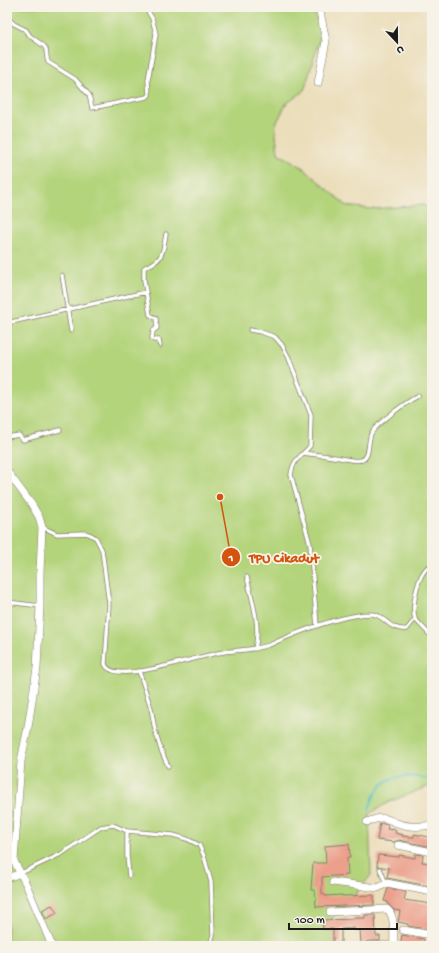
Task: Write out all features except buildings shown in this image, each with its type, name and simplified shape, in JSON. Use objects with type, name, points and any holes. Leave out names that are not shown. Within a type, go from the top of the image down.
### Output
[{"type":"street","points":[[318,83],[326,41],[319,7]]},
{"type":"street","points":[[7,471],[32,505],[39,517],[42,527],[37,668],[34,693],[21,761],[14,861],[21,873],[52,946]]},
{"type":"street","points":[[367,822],[384,818],[406,825],[424,827],[432,825]]},
{"type":"street","points":[[398,845],[432,852]]},
{"type":"street","points":[[7,878],[21,873]]},
{"type":"street","points":[[333,882],[378,888],[387,883],[432,892]]},
{"type":"street","points":[[330,912],[387,909],[390,911],[394,945],[369,946]]},
{"type":"street","points":[[403,930],[432,935]]},
{"type":"lane","points":[[7,17],[14,24],[26,30],[30,36],[44,46],[46,49],[48,62],[75,78],[89,95],[92,108],[147,97],[149,95],[148,80],[156,34],[152,18],[145,7]]},
{"type":"lane","points":[[160,346],[159,340],[154,340],[152,338],[153,331],[157,328],[157,323],[155,317],[150,316],[144,280],[144,268],[162,256],[166,234]]},
{"type":"lane","points":[[62,275],[71,331]]},
{"type":"lane","points":[[7,323],[146,292]]},
{"type":"lane","points":[[250,330],[275,337],[282,345],[288,356],[311,415],[310,446],[295,461],[292,466],[291,475],[310,544],[317,626]]},
{"type":"lane","points":[[304,453],[348,460],[361,460],[367,455],[371,432],[407,402],[418,396]]},
{"type":"lane","points":[[7,437],[19,435],[23,440],[60,430]]},
{"type":"lane","points":[[42,527],[57,534],[86,533],[91,534],[96,538],[102,550],[109,604],[105,664],[111,671],[118,673],[139,671],[222,652],[255,649],[270,645],[317,626],[348,618],[374,614],[391,627],[400,630],[407,629],[415,619]]},
{"type":"lane","points":[[432,565],[425,570],[413,604],[415,619],[432,637]]},
{"type":"lane","points":[[247,578],[258,631],[255,649]]},
{"type":"lane","points":[[7,602],[40,606]]},
{"type":"lane","points":[[139,671],[151,708],[157,737],[168,766]]},
{"type":"lane","points":[[21,873],[61,854],[101,827],[113,825],[128,831],[173,835],[199,845],[202,850],[211,882],[213,935],[212,942],[206,946]]},
{"type":"lane","points":[[128,831],[127,855],[129,876]]},
{"type":"lane","points":[[380,869],[387,883]]},
{"type":"green space","points":[[7,7],[312,7],[322,32],[304,91],[286,104],[275,126],[278,153],[302,167],[347,206],[371,209],[423,205],[432,208],[432,785],[389,802],[369,814],[371,875],[352,899],[332,918],[334,939],[337,946],[7,946]]},
{"type":"waterway","points":[[369,810],[378,789],[384,783],[392,779],[410,776],[432,779]]},
{"type":"place","name":"TPU Cikadut","points":[[220,497]]}]
